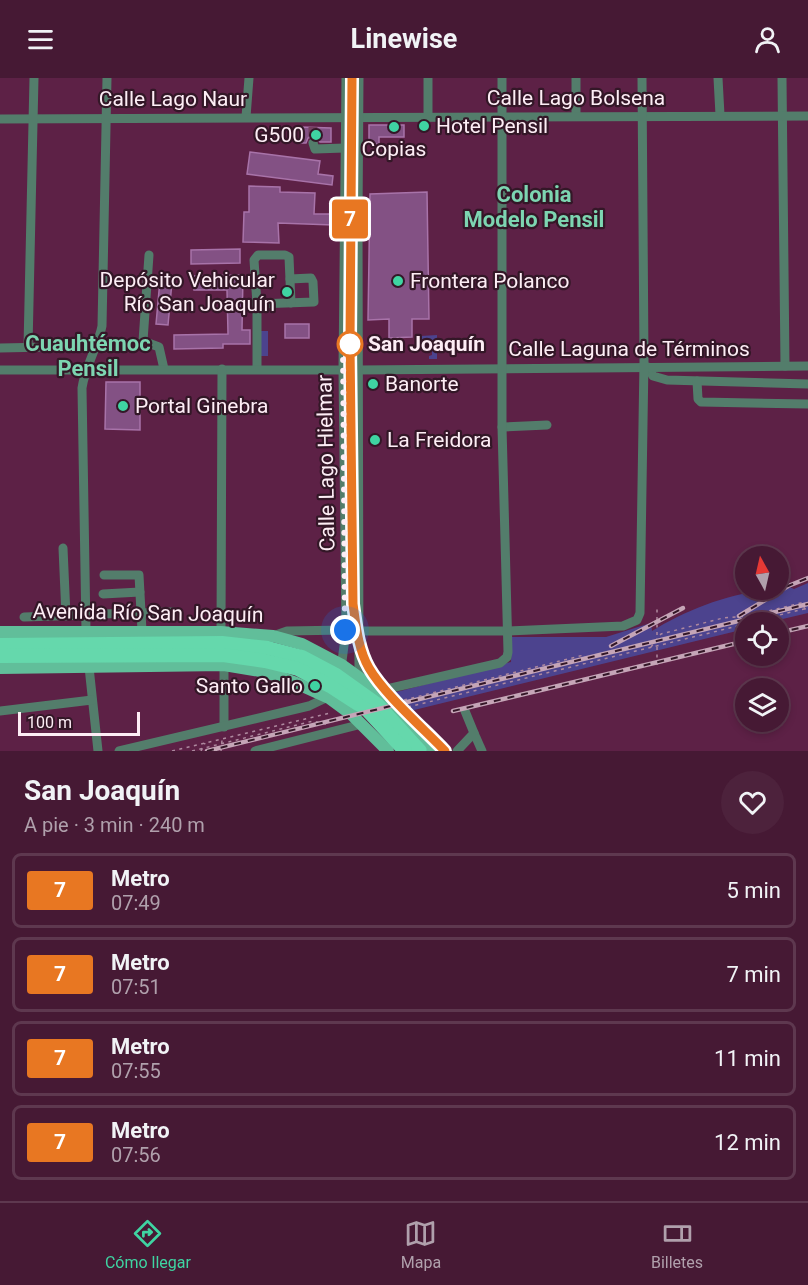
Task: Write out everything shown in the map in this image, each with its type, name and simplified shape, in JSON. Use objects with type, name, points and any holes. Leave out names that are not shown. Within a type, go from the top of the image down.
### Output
[{"type":"highway","name":"Avenida Río San Joaquín","points":[[3,653],[158,649],[222,643],[268,648],[303,657],[336,675],[378,705],[420,751]]},
{"type":"highway","name":"Avenida Río San Joaquín","points":[[158,649],[223,655],[265,661],[298,669],[330,686],[366,710],[405,751]]},
{"type":"main road","name":"Avenida Río San Joaquín","points":[[0,632],[221,632],[273,636],[302,644],[359,676],[400,711],[435,751]]},
{"type":"main road","points":[[266,672],[273,636]]},
{"type":"main road","name":"Avenida Río San Joaquín","points":[[3,653],[89,667],[224,666],[266,672],[329,698],[362,724],[388,751]]},
{"type":"street","points":[[28,347],[34,78]]},
{"type":"street","points":[[86,631],[82,388],[86,369],[97,346],[102,326],[107,78]]},
{"type":"street","points":[[246,117],[249,78]]},
{"type":"street","name":"Calle Lago Hielmar","points":[[329,698],[342,665],[345,630],[343,370],[346,78]]},
{"type":"street","name":"Calle Lago Hielmar","points":[[359,78],[359,676]]},
{"type":"street","points":[[428,78],[428,116]]},
{"type":"street","points":[[378,691],[500,663],[507,657],[502,427],[502,78]]},
{"type":"street","points":[[576,78],[576,116]]},
{"type":"street","points":[[360,631],[507,631],[623,626],[637,620],[640,613],[646,367],[642,78]]},
{"type":"street","points":[[718,78],[720,115]]},
{"type":"street","points":[[782,78],[784,366]]},
{"type":"street","name":"Calle Lago Bolsena","points":[[345,117],[808,116]]},
{"type":"street","points":[[313,117],[313,128]]},
{"type":"street","name":"Calle Lago Naur","points":[[0,118],[345,117]]},
{"type":"street","points":[[313,143],[315,149],[345,148]]},
{"type":"street","points":[[149,255],[143,341],[159,347],[164,369]]},
{"type":"street","points":[[257,369],[255,257],[261,255],[288,256],[291,303]]},
{"type":"street","points":[[257,303],[314,302],[311,278],[290,279]]},
{"type":"street","points":[[0,348],[97,346]]},
{"type":"street","name":"Calle Laguna de Términos","points":[[0,370],[808,366]]},
{"type":"street","points":[[646,367],[653,376],[667,380],[808,384]]},
{"type":"street","points":[[221,632],[222,369]]},
{"type":"street","points":[[697,381],[697,396],[701,402],[808,404]]},
{"type":"street","points":[[757,382],[758,403]]},
{"type":"street","points":[[502,427],[547,425]]},
{"type":"street","points":[[63,548],[66,616]]},
{"type":"street","points":[[104,575],[138,574],[142,631]]},
{"type":"street","points":[[103,594],[140,592]]},
{"type":"street","points":[[102,614],[173,612]]},
{"type":"street","points":[[24,617],[85,615]]},
{"type":"street","points":[[273,636],[287,631],[345,630]]},
{"type":"street","points":[[224,666],[224,727]]},
{"type":"street","points":[[89,667],[98,751]]},
{"type":"street","points":[[119,751],[309,706],[329,698]]},
{"type":"street","points":[[0,711],[92,700]]},
{"type":"street","points":[[465,711],[482,751]]},
{"type":"street","points":[[255,751],[362,724]]},
{"type":"street","points":[[457,751],[474,733]]},
{"type":"path","points":[[650,647],[661,634],[723,618],[747,616],[801,603],[808,613]]},
{"type":"path","points":[[657,606],[657,665]]},
{"type":"path","points":[[773,612],[777,609]]},
{"type":"path","points":[[789,614],[807,609]]},
{"type":"path","points":[[404,708],[735,627]]},
{"type":"path","points":[[398,701],[584,655],[586,663]]},
{"type":"path","points":[[172,751],[330,713]]},
{"type":"path","points":[[192,751],[313,721],[328,725]]},
{"type":"path","points":[[220,751],[222,739]]},
{"type":"path","points":[[202,750],[206,743]]},
{"type":"shaded area","points":[[260,331],[268,331],[268,356],[260,356]]},
{"type":"shaded area","points":[[437,335],[437,359],[429,359],[432,355],[432,342],[421,341],[421,336]]},
{"type":"shaded area","points":[[808,583],[808,613],[789,618],[789,612],[735,612],[735,631],[406,712],[389,694],[511,662],[512,637],[606,637],[651,623],[652,631],[712,602],[735,596],[735,600],[789,600],[789,587],[794,589]]},
{"type":"building","points":[[369,125],[404,125],[404,137],[379,137],[379,144],[369,144]]},
{"type":"building","name":"G500","points":[[300,127],[331,128],[331,142],[320,142],[314,136],[308,138],[306,143],[300,143]]},
{"type":"building","points":[[250,152],[320,161],[318,174],[333,176],[332,185],[247,174]]},
{"type":"building","points":[[249,186],[280,187],[280,192],[315,193],[314,214],[334,214],[333,225],[278,223],[279,243],[243,242],[244,212],[249,212]]},
{"type":"building","points":[[427,192],[429,319],[412,319],[412,337],[389,338],[389,319],[368,320],[370,194]]},
{"type":"building","points":[[240,249],[240,263],[191,264],[191,250]]},
{"type":"building","points":[[243,275],[242,330],[250,330],[250,344],[223,344],[223,348],[174,349],[174,335],[228,334],[227,290],[194,290],[194,276]]},
{"type":"building","points":[[160,280],[172,282],[168,325],[156,324]]},
{"type":"building","points":[[285,324],[309,324],[309,338],[285,338]]},
{"type":"building","name":"Portal Ginebra","points":[[106,382],[140,382],[140,430],[105,429]]},
{"type":"tunnel","points":[[313,127],[313,143]]},
{"type":"railway","points":[[746,612],[788,586],[808,578]]},
{"type":"railway","points":[[207,751],[808,604]]},
{"type":"railway","points":[[611,646],[683,608]]},
{"type":"railway","points":[[789,630],[808,626]]},
{"type":"railway","points":[[453,711],[735,644]]},
{"type":"metro line","name":"7","points":[[352,78],[350,344],[353,604],[358,636],[368,667],[389,693],[445,751]]},
{"type":"place","name":"Hotel Pensil","points":[[424,126]]},
{"type":"place","name":"Copias","points":[[394,127]]},
{"type":"place","name":"G500","points":[[316,135]]},
{"type":"place","name":"Frontera Polanco","points":[[398,281]]},
{"type":"place","name":"Depósito Vehicular Río San Joaquín","points":[[287,292]]},
{"type":"place","name":"San Joaquín","points":[[350,344]]},
{"type":"place","name":"Banorte","points":[[373,384]]},
{"type":"place","name":"Portal Ginebra","points":[[123,406]]},
{"type":"place","name":"La Freidora","points":[[375,440]]},
{"type":"place","name":"Santo Gallo","points":[[315,686]]},
{"type":"district","name":"Colonia Modelo Pensil","points":[[534,206]]},
{"type":"district","name":"Cuauhtémoc Pensil","points":[[88,356]]},
{"type":"route","points":[[345,630],[343,348],[350,344]]}]
